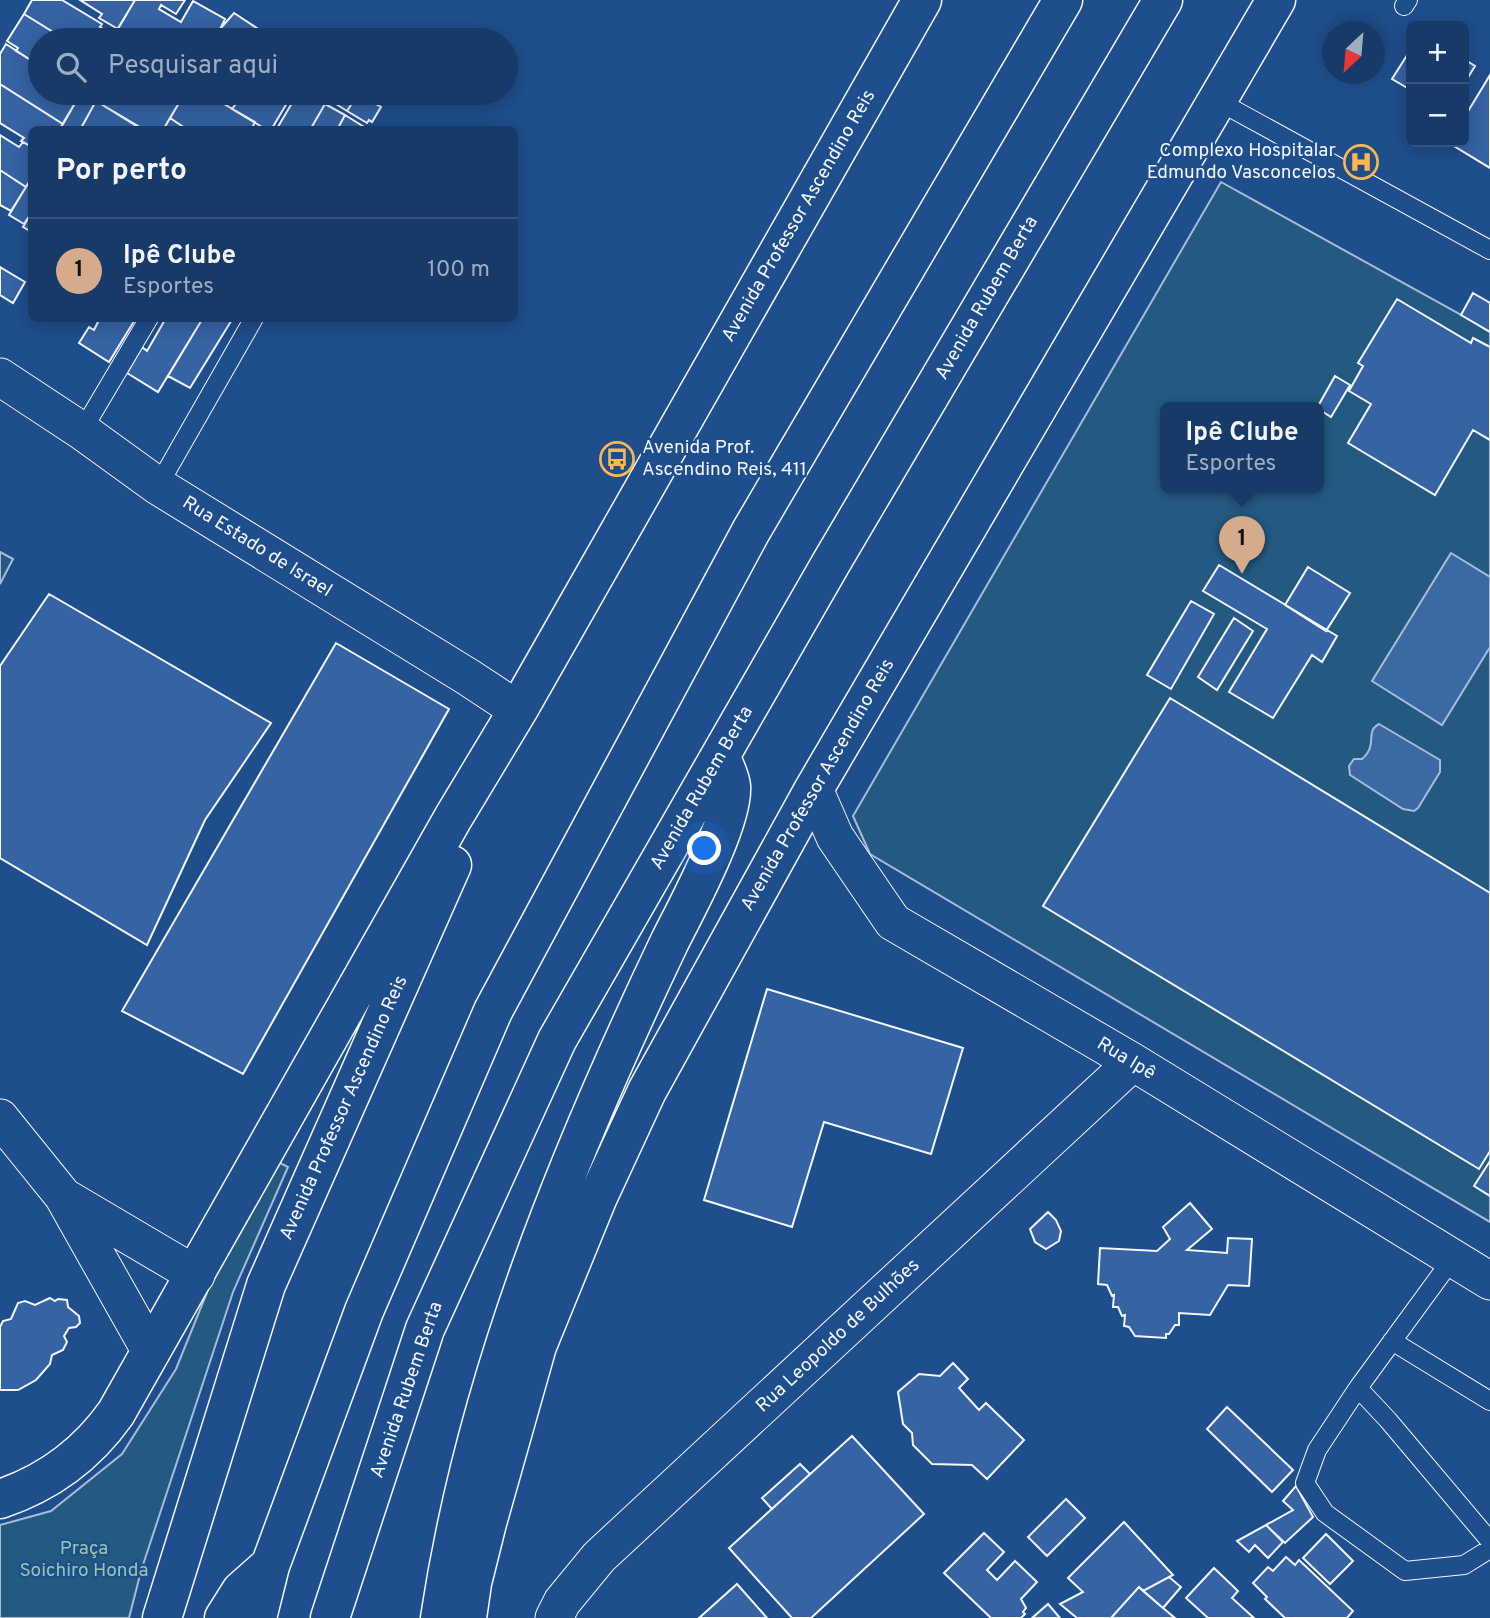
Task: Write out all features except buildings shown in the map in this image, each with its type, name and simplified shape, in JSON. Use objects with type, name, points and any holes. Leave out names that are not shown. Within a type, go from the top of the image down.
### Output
[{"type":"highway","name":"Avenida Professor Ascendino Reis","points":[[162,1618],[266,1284],[454,859],[453,818],[518,710],[922,0]]},
{"type":"highway","points":[[257,1618],[270,1566],[364,1311],[493,1011],[751,531],[1063,0]]},
{"type":"highway","name":"Avenida Rubem Berta","points":[[330,1618],[425,1329],[557,1040],[720,756],[1163,0]]},
{"type":"highway","name":"Avenida Professor Ascendino Reis","points":[[467,1618],[472,1583],[487,1523],[537,1346],[597,1199],[647,1091],[814,789],[1276,0]]},
{"type":"highway","points":[[440,1618],[451,1542],[479,1430],[526,1276],[585,1126],[709,861],[727,814],[731,785],[720,756]]},
{"type":"highway","points":[[0,1499],[48,1479],[102,1433],[196,1275],[453,818]]},
{"type":"highway","points":[[223,1618],[242,1591],[270,1566]]},
{"type":"street","name":"Rua Estado de Israel","points":[[0,377],[82,431],[158,486],[518,710]]},
{"type":"street","name":"Rua Ipê","points":[[814,789],[835,837],[893,922],[1133,1062],[1490,1281]]},
{"type":"street","name":"Rua Leopoldo de Bulhões","points":[[554,1618],[562,1602],[599,1557],[1133,1062]]},
{"type":"street","points":[[0,1118],[63,1196],[151,1352]]},
{"type":"street","points":[[63,1196],[196,1275]]},
{"type":"lane","points":[[1218,101],[1490,250]]},
{"type":"lane","points":[[82,431],[147,322]]},
{"type":"lane","points":[[158,486],[252,322]]},
{"type":"lane","points":[[1453,1258],[1358,1388],[1317,1450],[1305,1483],[1325,1513],[1405,1571],[1464,1565],[1490,1549]]},
{"type":"lane","points":[[1392,1341],[1490,1401]]},
{"type":"lane","points":[[1358,1388],[1490,1541]]},
{"type":"green space","points":[[1221,182],[1490,331],[1490,1222],[870,854],[853,816]]},
{"type":"green space","points":[[0,552],[13,559],[0,584]]},
{"type":"green space","name":"Praça Soichiro Honda","points":[[272,1159],[288,1167],[233,1292],[141,1571],[129,1618],[0,1618],[0,1525],[51,1511],[122,1454],[176,1369],[210,1285]]},
{"type":"shaded area","points":[[1451,553],[1490,577],[1490,647],[1442,725],[1372,681]]},
{"type":"shaded area","points":[[1379,724],[1440,760],[1440,772],[1414,811],[1403,809],[1350,775],[1349,766],[1354,759],[1362,759],[1367,754],[1372,731]]},
{"type":"place","name":"Complexo Hospitalar Edmundo Vasconcelos","points":[[1361,162]]},
{"type":"place","name":"Avenida Prof. Ascendino Reis, 411","points":[[617,459]]},
{"type":"place","name":"Ipê Clube","points":[[1242,574]]}]
